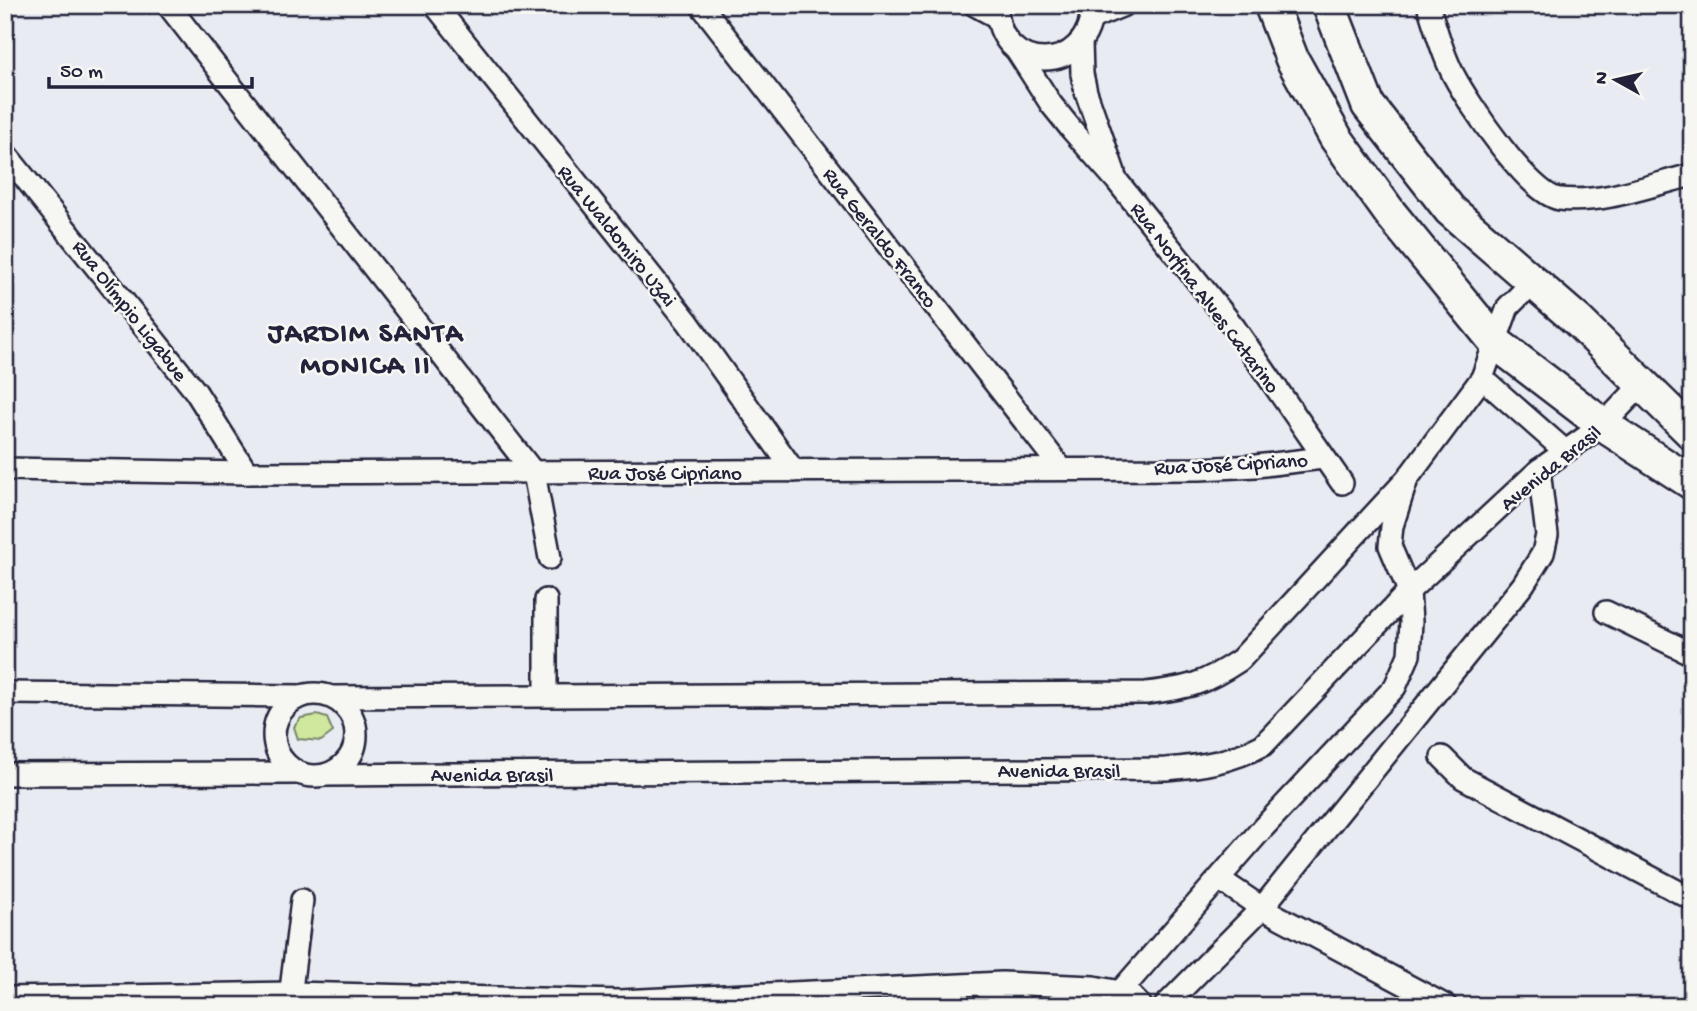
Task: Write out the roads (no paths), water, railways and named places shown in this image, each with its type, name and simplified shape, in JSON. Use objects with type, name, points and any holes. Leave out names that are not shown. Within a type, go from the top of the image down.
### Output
[{"type":"street","points":[[167,5],[534,473],[550,558]]},
{"type":"street","name":"Rua Waldomiro Uzai","points":[[435,5],[688,322],[794,471]]},
{"type":"street","name":"Rua Geraldo Franco","points":[[701,5],[1061,468]]},
{"type":"street","points":[[975,5],[997,11]]},
{"type":"street","points":[[1017,51],[1044,60],[1065,55],[1082,42],[1088,31],[1092,12],[1124,5]]},
{"type":"street","points":[[1271,5],[1292,59],[1336,138],[1390,213],[1496,343],[1603,425],[1692,484]]},
{"type":"street","points":[[1329,5],[1368,105],[1450,210],[1537,284],[1692,433]]},
{"type":"street","points":[[1428,5],[1453,75],[1511,160],[1532,184],[1557,199],[1594,199],[1692,175]]},
{"type":"street","name":"Rua Norfina Alves Catarino","points":[[997,11],[1007,41],[1017,51],[1051,104],[1117,181],[1234,327],[1342,483]]},
{"type":"street","name":"Rua Norfina Alves Catarino","points":[[1082,42],[1082,74],[1086,92],[1117,181]]},
{"type":"street","name":"Rua Olímpio Ligabue","points":[[5,153],[196,392],[247,473]]},
{"type":"street","points":[[5,694],[312,693],[333,697],[1120,693],[1185,689],[1214,677],[1240,660],[1407,479],[1482,378],[1508,307],[1521,294],[1537,284]]},
{"type":"street","points":[[1482,378],[1565,452]]},
{"type":"street","name":"Avenida Brasil","points":[[325,775],[1153,769],[1210,765],[1242,756],[1263,745],[1409,591],[1539,470],[1603,425],[1643,384]]},
{"type":"street","name":"Rua José Cipriano","points":[[5,469],[247,473],[534,473],[1200,469],[1323,458]]},
{"type":"street","points":[[1165,1006],[1262,908],[1523,585],[1543,554],[1547,535],[1539,470]]},
{"type":"street","points":[[1094,1006],[1120,992],[1261,830],[1395,687],[1409,655],[1411,622],[1409,591],[1390,546],[1392,526],[1407,479]]},
{"type":"street","points":[[546,600],[546,695]]},
{"type":"street","points":[[1606,612],[1692,654]]},
{"type":"street","points":[[303,695],[287,704],[278,715],[274,729],[275,743],[279,755],[288,766],[312,777],[338,770],[348,761],[355,749],[355,723],[349,710],[333,697]]},
{"type":"street","points":[[1442,757],[1463,778],[1692,899]]},
{"type":"street","points":[[5,774],[299,773]]},
{"type":"street","points":[[1219,879],[1262,908],[1446,1006]]},
{"type":"street","points":[[290,1000],[302,900]]},
{"type":"street","points":[[5,998],[619,1003],[1002,983],[1094,987],[1129,994],[1141,1006]]},
{"type":"street","points":[[979,984],[1024,1006]]},
{"type":"district","name":"JARDIM SANTA MONICA II","points":[[366,347]]}]
